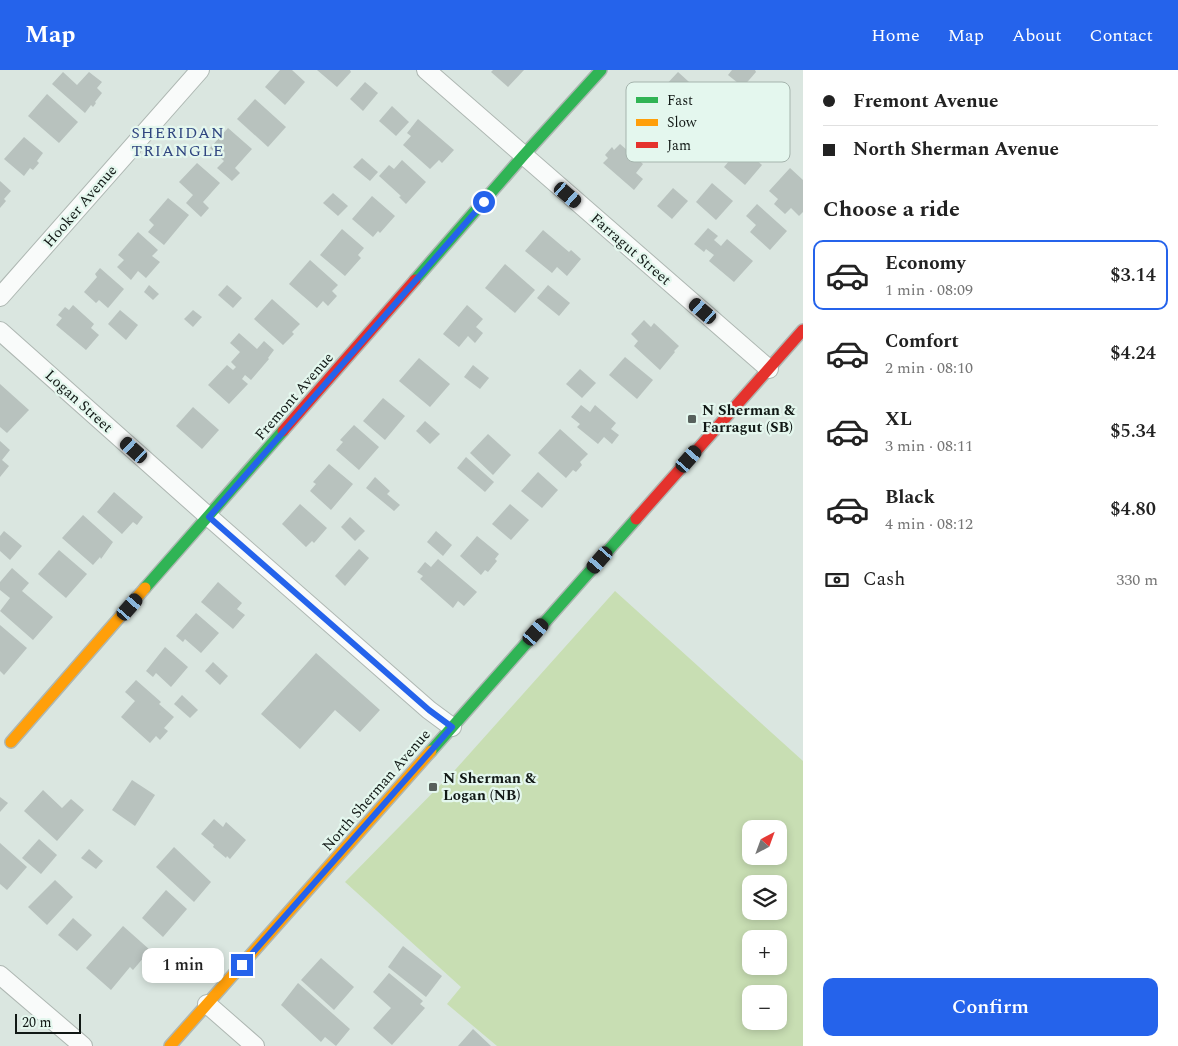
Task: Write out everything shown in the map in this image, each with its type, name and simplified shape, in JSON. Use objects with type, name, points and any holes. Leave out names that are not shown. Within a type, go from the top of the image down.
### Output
[{"type":"street","name":"Hooker Avenue","points":[[0,297],[200,70]]},
{"type":"street","name":"Farragut Street","points":[[426,70],[769,369]]},
{"type":"street","name":"Fremont Avenue","points":[[11,742],[523,156],[601,70]]},
{"type":"street","name":"North Sherman Avenue","points":[[170,1046],[803,330]]},
{"type":"street","name":"Logan Street","points":[[0,331],[429,710],[452,727]]},
{"type":"street","points":[[0,975],[83,1046]]},
{"type":"street","points":[[207,1004],[255,1046]]},
{"type":"green space","points":[[615,591],[803,761],[803,1046],[497,1046],[447,1004],[461,987],[345,882],[455,770]]},
{"type":"building","points":[[280,70],[292,70],[305,82],[285,105],[265,87]]},
{"type":"building","points":[[317,70],[350,70],[351,72],[337,87]]},
{"type":"building","points":[[493,70],[524,70],[508,87],[491,72]]},
{"type":"building","points":[[732,70],[755,70],[756,72],[747,82],[737,82],[728,75]]},
{"type":"building","points":[[63,72],[77,85],[89,72],[102,82],[97,88],[102,93],[93,107],[91,105],[85,113],[52,84]]},
{"type":"building","points":[[678,72],[689,82],[669,82]]},
{"type":"building","points":[[365,82],[378,93],[363,111],[350,99]]},
{"type":"building","points":[[47,94],[78,122],[59,143],[28,116]]},
{"type":"building","points":[[255,99],[286,127],[268,147],[237,119]]},
{"type":"building","points":[[392,106],[409,122],[396,136],[379,121]]},
{"type":"building","points":[[418,119],[454,150],[442,163],[439,160],[430,169],[403,145],[411,136],[407,133]]},
{"type":"building","points":[[228,128],[252,149],[235,168],[240,173],[232,181],[217,168],[224,161],[210,148]]},
{"type":"building","points":[[24,137],[43,153],[37,161],[39,163],[33,170],[30,168],[24,176],[4,159]]},
{"type":"building","points":[[620,144],[626,149],[626,162],[641,162],[643,164],[636,173],[643,179],[634,190],[603,163],[608,158],[605,155],[612,147],[614,150]]},
{"type":"building","points":[[362,158],[378,172],[370,181],[353,167]]},
{"type":"building","points":[[402,160],[426,182],[406,204],[399,197],[401,196],[379,176],[389,165],[394,169]]},
{"type":"building","points":[[728,162],[758,162],[762,165],[745,185],[724,167]]},
{"type":"building","points":[[197,163],[220,183],[203,202],[209,208],[201,217],[186,203],[193,195],[179,182]]},
{"type":"building","points":[[790,168],[803,180],[803,212],[799,216],[791,208],[785,214],[774,204],[778,199],[769,191]]},
{"type":"building","points":[[0,181],[11,191],[4,199],[6,201],[0,208]]},
{"type":"building","points":[[712,183],[733,201],[716,220],[696,202]]},
{"type":"building","points":[[673,188],[688,201],[672,219],[657,206]]},
{"type":"building","points":[[333,193],[348,206],[338,216],[323,203]]},
{"type":"building","points":[[372,196],[395,216],[380,233],[378,231],[373,237],[352,219]]},
{"type":"building","points":[[168,198],[189,215],[164,245],[148,232],[154,225],[149,220]]},
{"type":"building","points":[[757,204],[787,231],[770,250],[750,232],[756,225],[746,216]]},
{"type":"building","points":[[708,228],[718,236],[714,240],[721,246],[727,239],[753,261],[734,282],[709,261],[714,255],[706,249],[704,252],[694,244]]},
{"type":"building","points":[[342,229],[364,248],[358,255],[361,258],[345,276],[320,255]]},
{"type":"building","points":[[543,230],[569,252],[571,250],[581,259],[567,276],[557,267],[552,273],[525,251]]},
{"type":"building","points":[[138,232],[158,250],[152,256],[160,262],[146,278],[138,271],[131,280],[117,267],[124,260],[118,255]]},
{"type":"building","points":[[310,260],[338,285],[332,291],[337,296],[328,306],[323,301],[317,308],[289,284]]},
{"type":"building","points":[[505,264],[535,290],[515,313],[485,288]]},
{"type":"building","points":[[100,268],[124,289],[108,308],[99,300],[96,303],[84,292],[97,277],[95,274]]},
{"type":"building","points":[[149,285],[159,294],[153,300],[144,292]]},
{"type":"building","points":[[227,285],[242,298],[233,308],[218,295]]},
{"type":"building","points":[[548,285],[570,303],[559,316],[537,298]]},
{"type":"building","points":[[272,299],[300,324],[292,332],[294,334],[283,345],[254,319]]},
{"type":"building","points":[[73,305],[94,324],[91,328],[99,335],[86,350],[56,325],[62,318],[58,315],[65,307],[69,310]]},
{"type":"building","points":[[467,305],[483,319],[476,327],[483,333],[475,343],[468,336],[459,347],[443,334]]},
{"type":"building","points":[[120,310],[138,325],[126,340],[108,324]]},
{"type":"building","points":[[193,310],[202,317],[193,327],[184,319]]},
{"type":"building","points":[[644,320],[651,327],[654,323],[679,346],[660,370],[634,346],[638,341],[631,334]]},
{"type":"building","points":[[239,333],[257,349],[264,341],[274,350],[269,359],[251,380],[245,375],[242,379],[248,384],[229,404],[208,385],[227,365],[233,370],[236,367],[231,362],[240,352],[230,343]]},
{"type":"building","points":[[625,357],[653,380],[637,399],[609,375]]},
{"type":"building","points":[[419,358],[450,384],[430,407],[399,381]]},
{"type":"building","points":[[473,365],[489,378],[480,389],[464,377]]},
{"type":"building","points":[[580,369],[596,383],[582,398],[566,384]]},
{"type":"building","points":[[0,384],[29,410],[7,433],[0,427]]},
{"type":"building","points":[[383,398],[405,416],[385,440],[363,421]]},
{"type":"building","points":[[581,405],[590,412],[595,405],[616,423],[611,429],[619,435],[612,444],[604,437],[598,444],[577,427],[580,424],[571,417]]},
{"type":"building","points":[[193,407],[219,430],[202,449],[176,426]]},
{"type":"building","points":[[425,421],[440,434],[430,444],[416,431]]},
{"type":"building","points":[[354,425],[379,447],[359,470],[336,450],[343,442],[340,440]]},
{"type":"building","points":[[560,429],[588,454],[580,462],[582,465],[576,472],[573,470],[566,478],[538,453]]},
{"type":"building","points":[[488,434],[511,455],[493,475],[470,453]]},
{"type":"building","points":[[0,441],[10,450],[2,460],[9,466],[0,477]]},
{"type":"building","points":[[466,457],[494,482],[485,492],[457,468]]},
{"type":"building","points":[[329,464],[353,484],[331,510],[310,491],[316,484],[313,482]]},
{"type":"building","points":[[538,472],[558,490],[542,508],[521,491]]},
{"type":"building","points":[[375,477],[390,491],[387,494],[400,505],[394,511],[366,488]]},
{"type":"building","points":[[114,492],[143,517],[137,525],[133,522],[122,534],[97,512]]},
{"type":"building","points":[[300,504],[327,528],[314,543],[312,541],[306,547],[282,524]]},
{"type":"building","points":[[510,504],[529,520],[511,540],[492,524]]},
{"type":"building","points":[[83,515],[113,542],[101,559],[100,557],[93,565],[62,538]]},
{"type":"building","points":[[350,517],[365,531],[355,541],[341,527]]},
{"type":"building","points":[[4,531],[22,546],[10,560],[0,551],[0,536]]},
{"type":"building","points":[[436,531],[452,545],[443,556],[427,542]]},
{"type":"building","points":[[477,536],[499,554],[495,559],[497,561],[488,572],[485,570],[481,575],[460,556]]},
{"type":"building","points":[[359,549],[369,558],[345,586],[335,576]]},
{"type":"building","points":[[59,550],[87,574],[66,598],[38,574]]},
{"type":"building","points":[[438,559],[477,592],[464,606],[458,601],[453,608],[420,579],[423,576],[417,572],[425,562],[431,567]]},
{"type":"building","points":[[12,568],[29,583],[22,591],[53,617],[33,640],[0,611],[10,598],[0,590],[0,582]]},
{"type":"building","points":[[218,582],[242,603],[237,609],[245,615],[233,629],[201,602]]},
{"type":"building","points":[[196,613],[219,633],[201,653],[185,639],[183,642],[176,636]]},
{"type":"building","points":[[0,625],[27,648],[4,675],[0,671]]},
{"type":"building","points":[[165,647],[188,667],[171,687],[156,673],[153,677],[146,671]]},
{"type":"building","points":[[316,653],[380,710],[360,732],[335,710],[300,749],[261,714]]},
{"type":"building","points":[[213,662],[228,676],[220,685],[205,671]]},
{"type":"building","points":[[136,680],[161,702],[159,704],[174,717],[164,728],[168,731],[160,740],[156,736],[150,743],[121,717],[135,701],[125,692]]},
{"type":"building","points":[[182,695],[198,710],[190,718],[174,704]]},
{"type":"building","points":[[132,780],[155,795],[135,826],[112,810]]},
{"type":"building","points":[[43,790],[62,808],[71,799],[84,810],[57,841],[24,811]]},
{"type":"building","points":[[0,797],[8,803],[0,812]]},
{"type":"building","points":[[214,819],[223,827],[226,822],[246,840],[230,859],[213,847],[214,845],[201,834]]},
{"type":"building","points":[[39,839],[57,855],[41,874],[22,858]]},
{"type":"building","points":[[0,843],[27,867],[7,890],[0,884]]},
{"type":"building","points":[[174,847],[211,882],[194,902],[156,867]]},
{"type":"building","points":[[89,849],[103,861],[96,869],[81,858]]},
{"type":"building","points":[[55,880],[73,897],[47,925],[28,907]]},
{"type":"building","points":[[166,890],[187,909],[163,937],[142,918]]},
{"type":"building","points":[[73,918],[92,935],[77,951],[58,935]]},
{"type":"building","points":[[123,926],[150,950],[133,970],[130,967],[111,990],[86,968]]},
{"type":"building","points":[[403,946],[442,976],[426,997],[388,967]]},
{"type":"building","points":[[321,958],[354,987],[334,1010],[301,980]]},
{"type":"building","points":[[389,973],[423,1001],[420,1004],[425,1008],[392,1045],[373,1028],[391,1008],[373,992]]},
{"type":"building","points":[[298,983],[350,1029],[336,1046],[325,1037],[321,1042],[281,1005]]},
{"type":"building","points":[[473,1029],[491,1046],[458,1046]]},
{"type":"traffic: fast","points":[[415,280],[601,70]]},
{"type":"traffic: fast","points":[[145,588],[283,431]]},
{"type":"traffic: fast","points":[[431,751],[636,519]]},
{"type":"traffic: slow","points":[[11,742],[145,588]]},
{"type":"traffic: slow","points":[[170,1046],[431,751]]},
{"type":"traffic: jam","points":[[283,431],[415,280]]},
{"type":"traffic: jam","points":[[636,519],[803,330]]},
{"type":"place","name":"N Sherman & Farragut (SB)","points":[[692,419]]},
{"type":"place","name":"N Sherman & Logan (NB)","points":[[433,787]]},
{"type":"district","name":"SHERIDAN TRIANGLE","points":[[178,141]]},
{"type":"route","points":[[242,965],[452,727],[429,710],[209,517],[484,202]]}]
